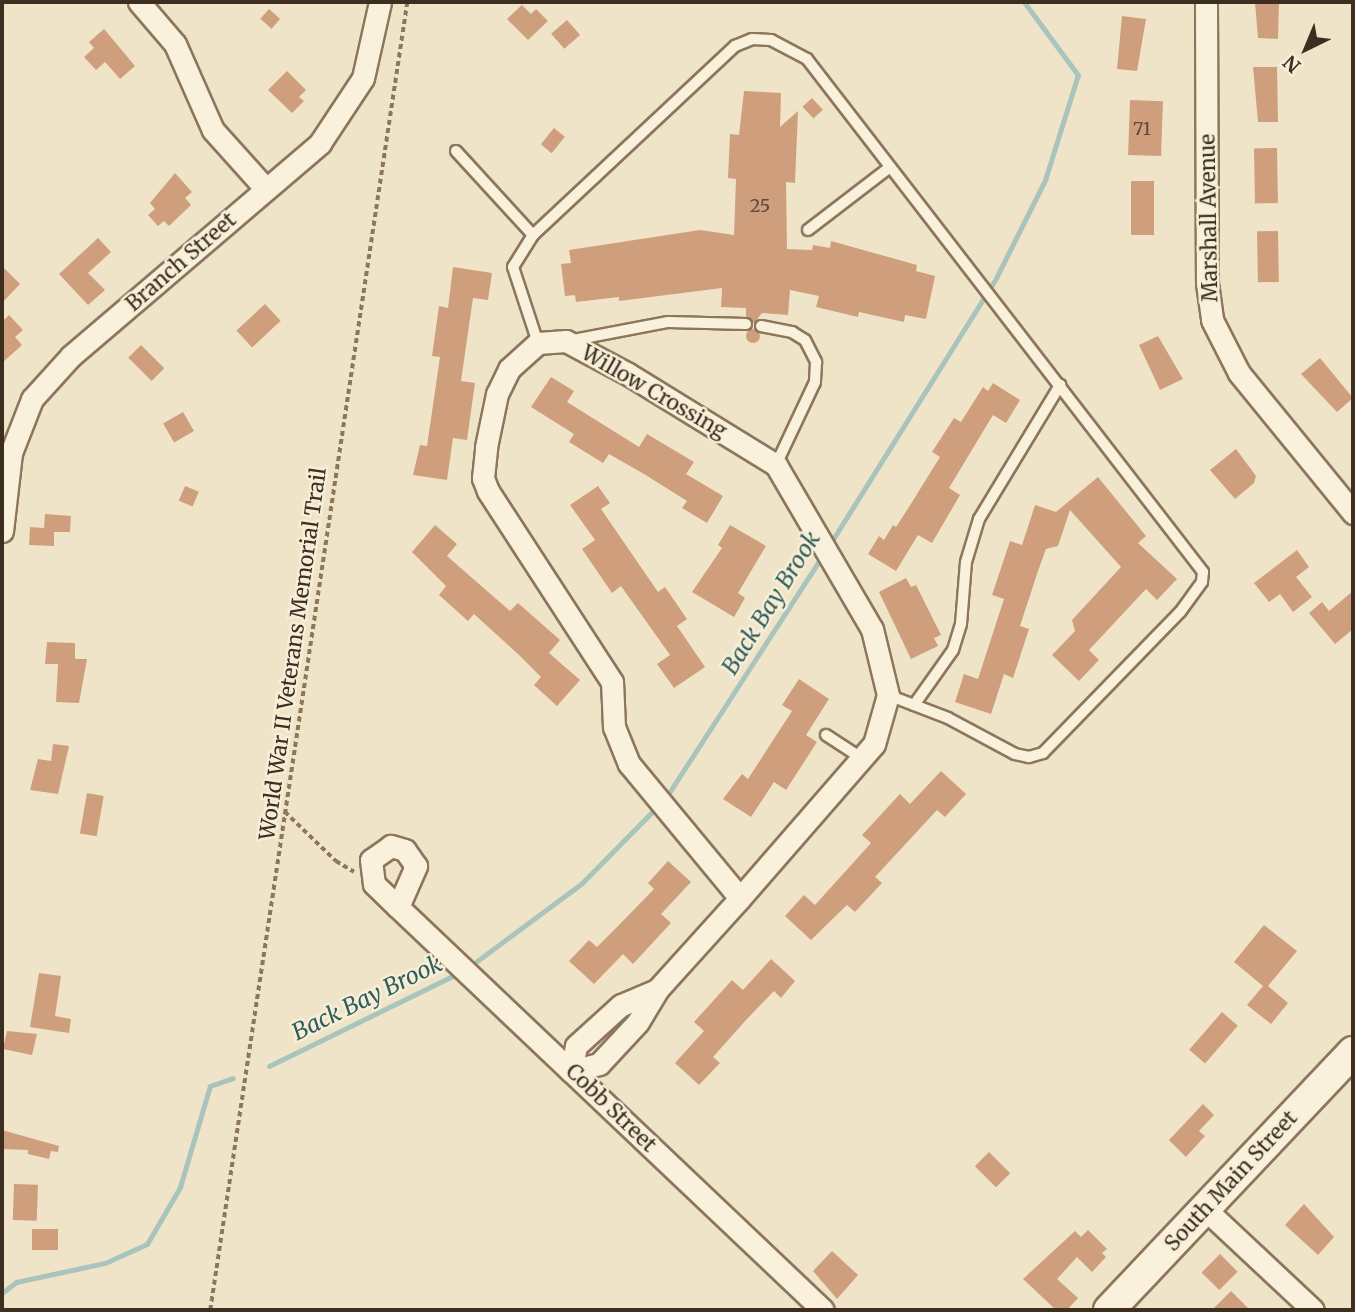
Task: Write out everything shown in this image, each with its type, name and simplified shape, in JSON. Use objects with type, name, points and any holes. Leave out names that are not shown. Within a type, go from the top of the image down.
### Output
[{"type":"main road","name":"South Main Street","points":[[1110,1310],[1353,1052]]},
{"type":"street","points":[[139,2],[175,44],[213,131],[266,189]]},
{"type":"street","name":"Branch Street","points":[[2,531],[9,430],[52,374],[320,142],[346,110],[368,65],[380,2]]},
{"type":"street","name":"Marshall Avenue","points":[[1206,2],[1207,283],[1212,320],[1239,373],[1353,513]]},
{"type":"street","name":"Willow Crossing","points":[[538,343],[566,341],[628,374],[776,465],[872,629],[888,695],[874,744],[863,759],[657,990],[638,1022],[598,1064],[571,1071]]},
{"type":"street","points":[[538,343],[509,369],[497,394],[483,478],[612,682],[614,727],[619,743],[661,805],[740,898]]},
{"type":"street","points":[[374,884],[369,865],[377,852],[391,846],[409,853],[415,877],[398,908]]},
{"type":"street","name":"Cobb Street","points":[[374,884],[823,1310]]},
{"type":"street","points":[[1205,1208],[1313,1310]]},
{"type":"lane","points":[[538,343],[513,267],[533,235],[705,70],[735,46],[752,39],[771,40],[807,60],[1198,562],[1202,582],[1180,612],[1043,753],[1029,757],[1015,754],[888,695]]},
{"type":"lane","points":[[456,151],[533,235]]},
{"type":"lane","points":[[808,230],[890,167]]},
{"type":"lane","points":[[566,341],[668,322],[746,324]]},
{"type":"lane","points":[[761,326],[792,332],[805,340],[816,362],[815,382],[776,465]]},
{"type":"lane","points":[[914,705],[953,650],[961,624],[966,562],[979,519],[1060,385]]},
{"type":"lane","points":[[826,736],[863,759]]},
{"type":"path","name":"World War II Veterans Memorial Trail","points":[[211,1310],[407,2]]},
{"type":"path","points":[[285,812],[336,861],[374,884]]},
{"type":"building","points":[[1255,2],[1279,2],[1278,39],[1258,38]]},
{"type":"building","points":[[522,5],[531,14],[536,9],[548,21],[528,40],[507,19]]},
{"type":"building","points":[[269,9],[280,19],[271,29],[260,19]]},
{"type":"building","points":[[1122,16],[1146,19],[1137,71],[1117,69]]},
{"type":"building","points":[[567,20],[580,35],[564,49],[551,34]]},
{"type":"building","points":[[104,29],[135,66],[120,79],[105,62],[96,70],[84,57],[94,48],[89,42]]},
{"type":"building","points":[[1253,67],[1277,67],[1278,122],[1258,122]]},
{"type":"building","points":[[287,71],[306,90],[299,97],[304,101],[292,113],[268,90]]},
{"type":"building","points":[[744,91],[781,93],[780,127],[798,111],[795,183],[786,182],[787,249],[812,250],[813,245],[830,248],[831,241],[917,265],[916,271],[935,276],[926,319],[905,315],[904,322],[859,312],[858,317],[816,307],[819,296],[790,290],[788,315],[762,313],[754,323],[746,316],[746,308],[721,307],[722,288],[619,301],[619,297],[576,302],[575,295],[565,296],[561,264],[571,263],[569,250],[700,230],[734,235],[736,179],[728,178],[730,134],[739,135]]},
{"type":"building","points":[[812,98],[823,110],[813,119],[802,107]]},
{"type":"building","points":[[1130,100],[1163,101],[1161,156],[1128,155]]},
{"type":"building","points":[[554,128],[565,137],[552,153],[541,144]]},
{"type":"building","points":[[1254,148],[1277,148],[1278,203],[1255,203]]},
{"type":"building","points":[[175,173],[192,192],[185,198],[191,205],[169,226],[164,221],[158,226],[148,215],[155,209],[150,203]]},
{"type":"building","points":[[1131,181],[1154,181],[1154,235],[1131,235]]},
{"type":"building","points":[[1257,231],[1278,231],[1279,282],[1258,282]]},
{"type":"building","points":[[98,238],[111,252],[88,273],[105,290],[88,305],[59,274]]},
{"type":"building","points":[[2,266],[20,284],[2,303]]},
{"type":"building","points":[[453,267],[492,273],[488,300],[473,298],[461,381],[475,383],[467,440],[453,438],[447,480],[413,475],[420,445],[427,446],[440,357],[432,356],[439,306],[448,308]]},
{"type":"building","points":[[265,304],[281,321],[252,347],[236,331]]},
{"type":"building","points":[[9,315],[23,330],[15,337],[22,345],[2,363],[2,322]]},
{"type":"building","points":[[753,329],[758,331],[758,341],[753,343],[748,341],[746,336],[748,331]]},
{"type":"building","points":[[1158,336],[1183,379],[1160,390],[1139,345]]},
{"type":"building","points":[[141,345],[164,368],[152,381],[128,358]]},
{"type":"building","points":[[1320,358],[1353,398],[1337,412],[1301,374]]},
{"type":"building","points":[[551,377],[574,391],[567,402],[639,447],[647,434],[694,462],[686,474],[723,496],[707,523],[682,508],[687,501],[644,474],[609,454],[603,463],[569,442],[574,434],[531,407]]},
{"type":"building","points":[[993,383],[1020,400],[1006,423],[993,415],[949,488],[960,495],[932,543],[918,535],[896,571],[868,554],[879,536],[884,540],[909,507],[940,457],[932,452],[954,418],[961,422],[983,387],[988,391]]},
{"type":"building","points":[[183,412],[194,431],[174,443],[163,424]]},
{"type":"building","points":[[1236,449],[1256,476],[1254,483],[1235,499],[1210,470]]},
{"type":"building","points":[[1098,477],[1146,536],[1138,543],[1177,579],[1157,600],[1146,589],[1089,650],[1099,660],[1079,681],[1052,655],[1075,631],[1072,620],[1121,567],[1070,510],[1058,546],[1046,549],[1038,571],[1020,626],[1029,629],[1013,678],[1004,674],[991,714],[955,702],[964,674],[978,679],[1004,599],[992,595],[1010,541],[1022,545],[1035,505],[1056,512]]},
{"type":"building","points":[[185,486],[199,492],[193,507],[179,501]]},
{"type":"building","points":[[598,486],[610,503],[601,509],[658,592],[665,587],[687,619],[677,626],[705,667],[674,688],[657,664],[670,655],[621,586],[612,593],[582,549],[595,540],[570,505]]},
{"type":"building","points":[[45,514],[71,516],[70,532],[54,532],[54,546],[29,545],[30,527],[44,528]]},
{"type":"building","points":[[435,525],[457,544],[447,556],[510,611],[518,603],[560,640],[549,653],[580,680],[557,706],[534,685],[541,677],[519,655],[474,614],[468,621],[439,595],[446,586],[412,552]]},
{"type":"building","points":[[730,525],[766,546],[738,593],[745,598],[734,617],[692,592],[722,548],[718,545]]},
{"type":"building","points":[[1297,550],[1309,567],[1296,577],[1312,597],[1293,612],[1280,594],[1269,602],[1254,583]]},
{"type":"building","points":[[906,578],[911,587],[916,585],[941,635],[934,638],[938,646],[911,659],[879,592]]},
{"type":"building","points":[[1353,591],[1353,629],[1335,644],[1309,613],[1322,602],[1329,611]]},
{"type":"building","points":[[47,642],[75,643],[75,659],[87,659],[79,703],[56,702],[58,664],[45,664]]},
{"type":"building","points":[[799,679],[829,699],[806,735],[817,742],[786,790],[774,782],[751,817],[723,799],[742,774],[748,779],[792,711],[782,705]]},
{"type":"building","points":[[53,744],[69,746],[58,794],[30,790],[38,759],[51,761]]},
{"type":"building","points":[[941,771],[966,794],[945,817],[937,810],[875,877],[882,883],[855,912],[847,905],[811,940],[785,916],[804,895],[815,905],[871,843],[862,835],[900,794],[910,804]]},
{"type":"building","points":[[87,793],[104,796],[97,836],[80,833]]},
{"type":"building","points":[[668,861],[691,882],[661,914],[671,923],[633,964],[623,954],[594,984],[569,961],[589,940],[597,947],[618,926],[654,889],[648,883]]},
{"type":"building","points":[[1264,925],[1297,951],[1268,986],[1288,1003],[1271,1024],[1247,1005],[1263,986],[1234,962]]},
{"type":"building","points":[[771,959],[795,981],[781,998],[774,991],[746,1020],[713,1057],[720,1063],[699,1085],[675,1063],[704,1031],[694,1022],[732,980],[743,990]]},
{"type":"building","points":[[39,973],[61,976],[55,1016],[71,1019],[69,1033],[30,1027]]},
{"type":"building","points":[[1222,1012],[1238,1026],[1205,1064],[1189,1050]]},
{"type":"building","points":[[7,1031],[37,1034],[32,1055],[3,1049]]},
{"type":"building","points":[[1203,1104],[1214,1115],[1199,1131],[1205,1136],[1186,1157],[1169,1140]]},
{"type":"building","points":[[2,1130],[59,1146],[58,1152],[51,1151],[49,1159],[28,1154],[28,1150],[2,1149]]},
{"type":"building","points":[[989,1152],[1010,1173],[996,1187],[975,1166]]},
{"type":"building","points":[[14,1184],[38,1185],[37,1221],[13,1220]]},
{"type":"building","points":[[1304,1204],[1334,1237],[1318,1255],[1285,1225]]},
{"type":"building","points":[[32,1229],[58,1229],[58,1250],[32,1250]]},
{"type":"building","points":[[1088,1230],[1107,1249],[1102,1253],[1106,1257],[1092,1272],[1077,1257],[1057,1279],[1078,1298],[1067,1310],[1056,1310],[1023,1279],[1075,1231],[1081,1237]]},
{"type":"building","points":[[832,1251],[858,1275],[837,1299],[813,1271]]},
{"type":"building","points":[[1220,1254],[1238,1272],[1219,1290],[1202,1272]]},
{"type":"building","points":[[1231,1291],[1250,1310],[1212,1310]]},
{"type":"waterway","name":"Back Bay Brook","points":[[830,544],[996,278],[1045,180],[1078,75],[1024,2]]},
{"type":"waterway","name":"Back Bay Brook","points":[[665,799],[823,555]]},
{"type":"waterway","name":"Back Bay Brook","points":[[469,967],[582,883],[658,806]]},
{"type":"waterway","name":"Back Bay Brook","points":[[269,1066],[461,972]]},
{"type":"waterway","name":"Back Bay Brook","points":[[2,1293],[16,1282],[105,1263],[147,1244],[180,1187],[210,1086],[233,1078]]}]
